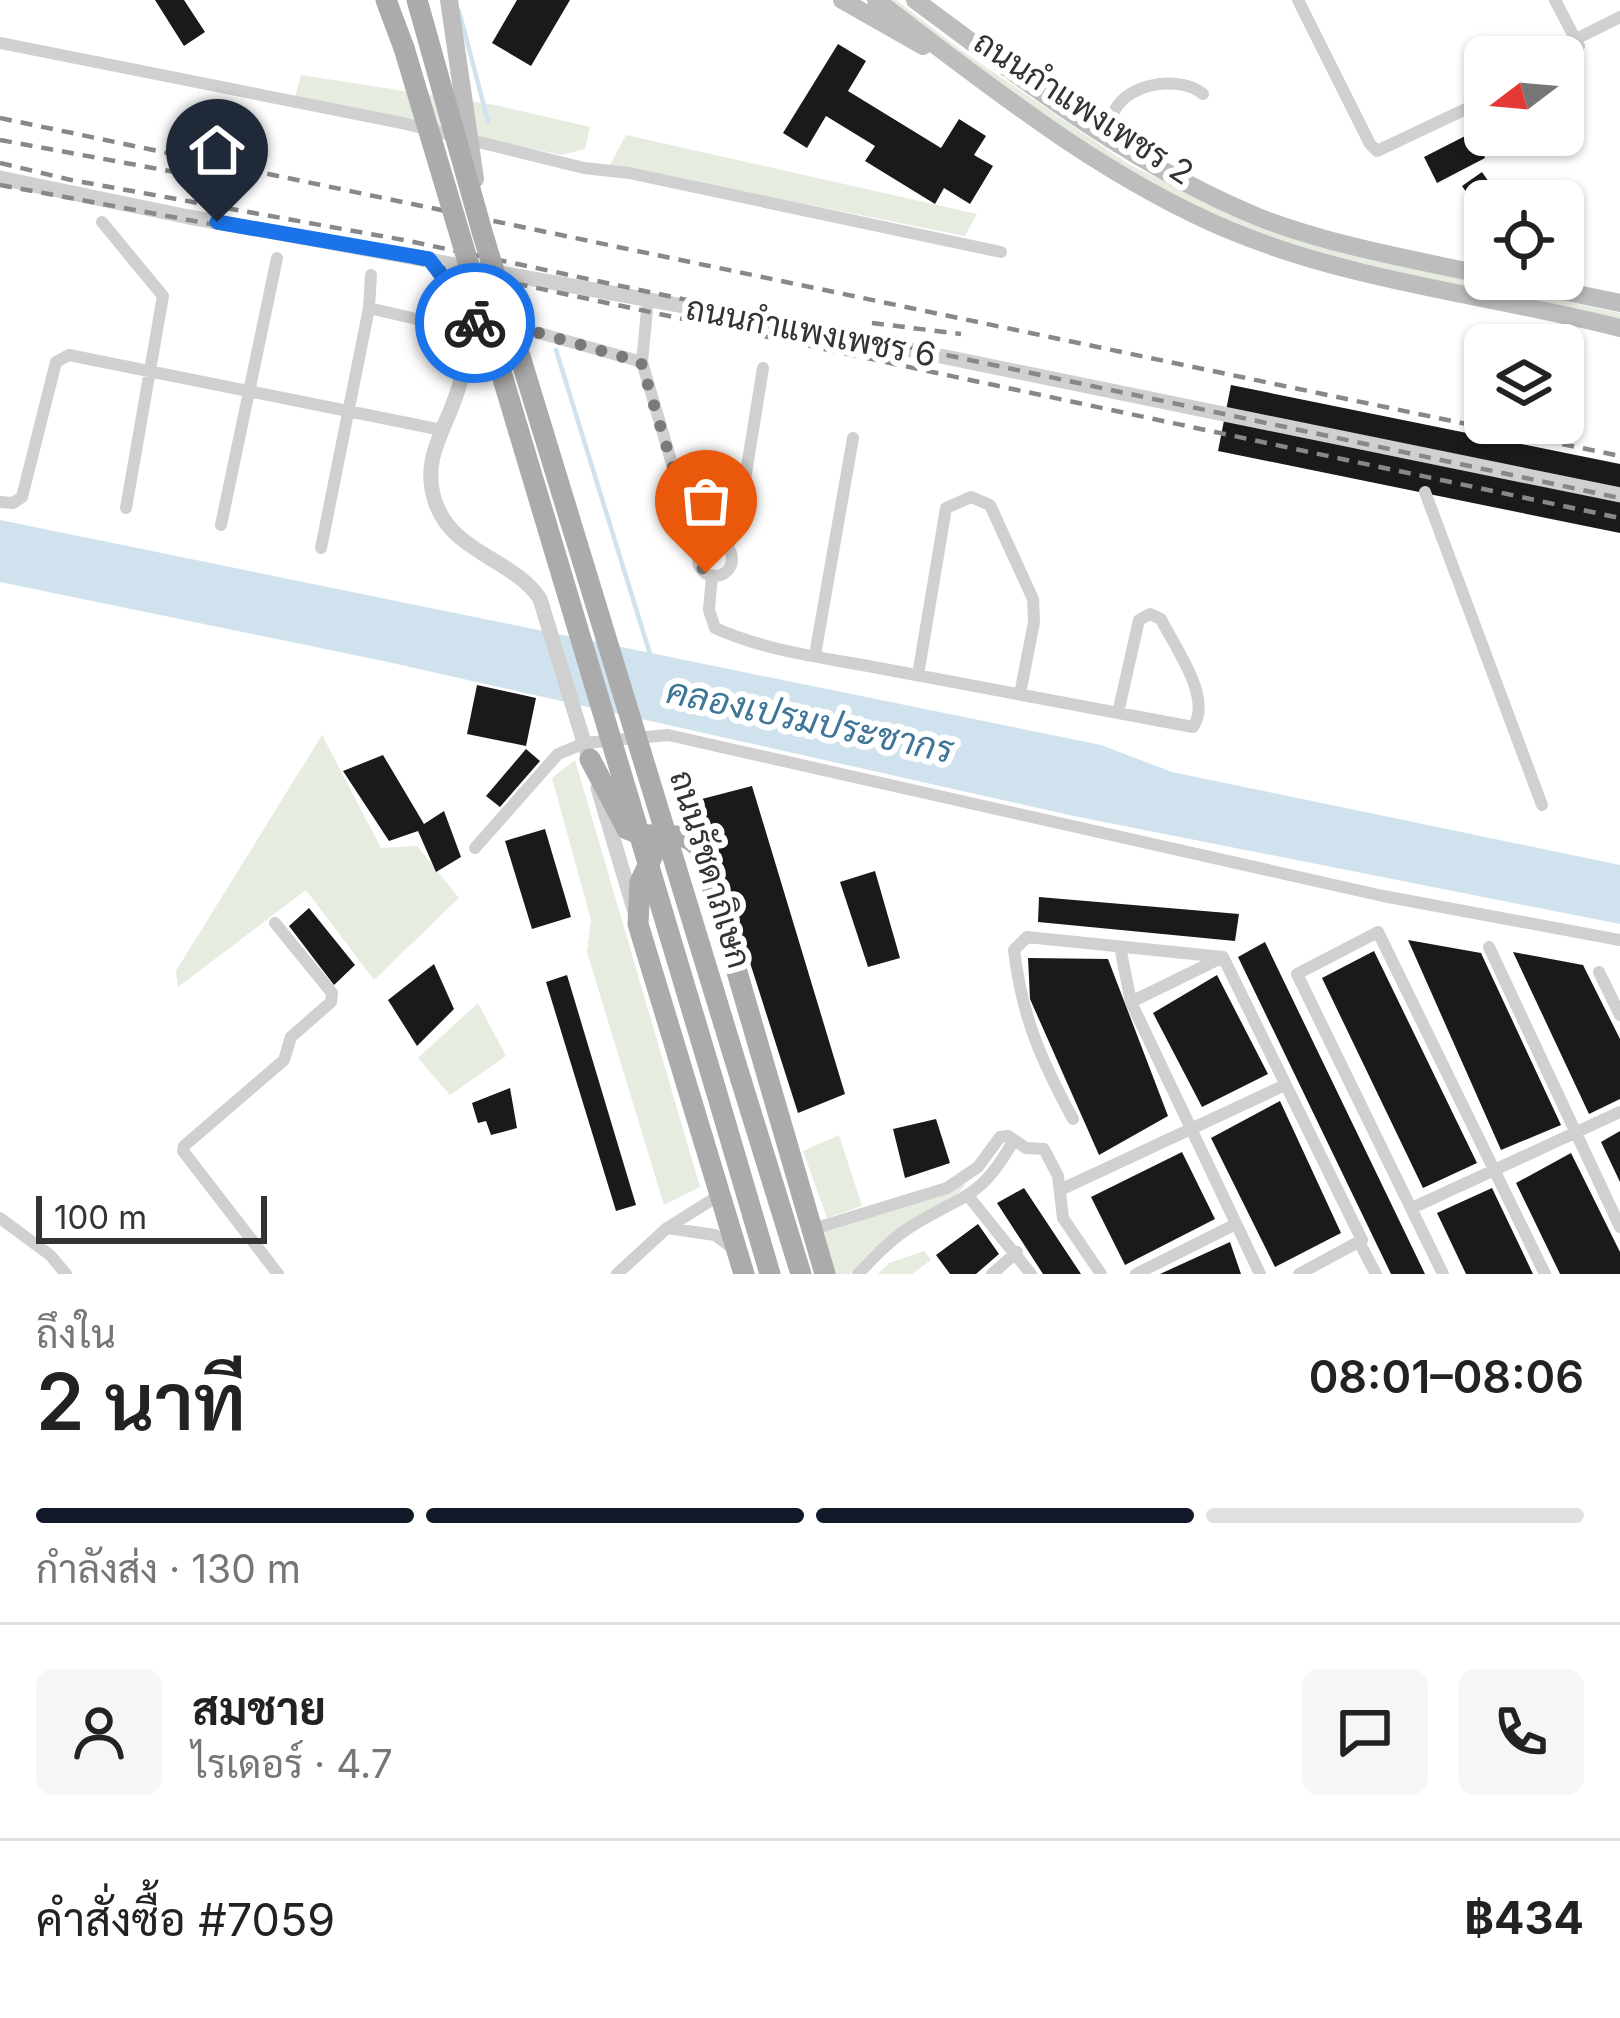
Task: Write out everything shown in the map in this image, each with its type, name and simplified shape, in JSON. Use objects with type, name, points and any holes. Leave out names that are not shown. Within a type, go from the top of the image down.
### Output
[{"type":"main road","name":"ถนนรัชดาภิเษก","points":[[388,0],[770,1274]]},
{"type":"main road","name":"ถนนรัชดาภิเษก","points":[[417,0],[483,235],[801,1274]]},
{"type":"main road","points":[[449,0],[483,235]]},
{"type":"main road","points":[[842,0],[891,30],[950,56]]},
{"type":"main road","name":"ถนนกำแพงเพชร 2","points":[[875,0],[1097,160],[1232,231],[1371,274],[1620,328]]},
{"type":"main road","name":"ถนนกำแพงเพชร 2","points":[[915,0],[1065,110],[1210,195],[1264,219],[1358,248],[1464,271]]},
{"type":"main road","points":[[1584,295],[1620,303]]},
{"type":"main road","points":[[587,751],[627,829],[651,837],[688,836],[697,842],[825,1274]]},
{"type":"main road","points":[[710,887],[690,848],[664,847],[644,869],[638,924],[740,1263]]},
{"type":"street","points":[[1298,0],[1377,152],[1464,110]]},
{"type":"street","points":[[1556,0],[1574,36]]},
{"type":"street","points":[[1582,36],[1620,17]]},
{"type":"street","points":[[0,43],[402,123],[584,168],[629,173],[1000,252]]},
{"type":"street","points":[[1106,134],[1118,105],[1146,88],[1171,82],[1195,87],[1203,94]]},
{"type":"street","name":"ถนนกำแพงเพชร 6","points":[[0,178],[648,300],[1620,495]]},
{"type":"street","points":[[102,222],[163,296],[127,508]]},
{"type":"street","points":[[221,525],[278,258]]},
{"type":"street","points":[[429,259],[449,285],[464,321],[468,358],[431,456],[439,511],[462,542],[527,580],[548,620],[638,924]]},
{"type":"street","points":[[321,548],[369,308],[371,275]]},
{"type":"street","points":[[648,300],[641,362],[685,508],[702,548],[699,564],[712,575]]},
{"type":"street","points":[[369,308],[425,321]]},
{"type":"street","points":[[464,321],[539,333],[641,362]]},
{"type":"street","points":[[0,502],[14,503],[22,497],[56,362],[69,355],[442,430]]},
{"type":"street","points":[[712,575],[727,570],[732,559],[728,548],[742,498],[763,368]]},
{"type":"street","points":[[815,656],[853,439]]},
{"type":"street","points":[[1425,492],[1542,805]]},
{"type":"street","points":[[918,675],[946,508],[971,497],[990,505],[1033,599],[1034,622],[1020,694]]},
{"type":"street","points":[[702,548],[718,542],[728,548]]},
{"type":"street","points":[[712,575],[709,610],[715,628],[747,643],[1020,694],[1118,713],[1193,727],[1201,716],[1200,699],[1161,619],[1150,614],[1139,620],[1118,713]]},
{"type":"street","points":[[475,848],[551,759],[668,735],[1383,896],[1620,940]]},
{"type":"street","points":[[274,923],[332,993],[332,1001],[291,1036],[284,1060],[183,1151],[278,1274]]},
{"type":"street","points":[[1442,1274],[1297,974],[1378,932],[1545,1274]]},
{"type":"street","points":[[1073,1119],[1038,1055],[1020,1001],[1014,950],[1028,938],[1223,957]]},
{"type":"street","points":[[1120,946],[1131,1003],[1260,1274]]},
{"type":"street","points":[[1489,947],[1620,1227]]},
{"type":"street","points":[[1131,1003],[1223,957]]},
{"type":"street","points":[[1223,957],[1362,1240],[1299,1274]]},
{"type":"street","points":[[1599,972],[1620,1015]]},
{"type":"street","points":[[1060,1190],[1286,1085]]},
{"type":"street","points":[[1412,1208],[1620,1112]]},
{"type":"street","points":[[813,1229],[947,1188],[978,1167],[1000,1137],[1043,1150],[1058,1176],[1063,1218],[1101,1274]]},
{"type":"street","points":[[858,1274],[884,1246],[917,1223],[969,1197],[997,1169],[1014,1140]]},
{"type":"street","points":[[617,1274],[668,1228],[718,1196]]},
{"type":"street","points":[[969,1197],[1030,1274]]},
{"type":"street","points":[[0,1218],[66,1274]]},
{"type":"street","points":[[1136,1274],[1236,1224]]},
{"type":"street","points":[[668,1228],[715,1235],[740,1263]]},
{"type":"street","points":[[1359,1242],[1376,1274]]},
{"type":"street","points":[[992,1274],[1017,1252]]},
{"type":"shaded area","points":[[887,0],[896,0],[1130,165],[1262,228],[1343,253],[1464,279],[1464,288],[1300,247],[1190,203],[1083,142]]},
{"type":"shaded area","points":[[301,75],[495,105],[590,127],[585,149],[562,155],[295,98]]},
{"type":"shaded area","points":[[626,135],[977,214],[965,236],[610,165]]},
{"type":"shaded area","points":[[1524,300],[1560,300],[1620,313],[1620,319]]},
{"type":"shaded area","points":[[322,735],[381,848],[417,846],[459,898],[374,980],[306,890],[178,987],[176,971]]},
{"type":"shaded area","points":[[575,760],[700,1187],[664,1205],[587,952],[591,920],[552,778]]},
{"type":"shaded area","points":[[478,1003],[506,1056],[450,1095],[418,1058]]},
{"type":"shaded area","points":[[839,1135],[862,1206],[827,1218],[803,1151]]},
{"type":"shaded area","points":[[965,1184],[950,1199],[890,1236],[850,1274],[835,1274],[824,1231]]},
{"type":"shaded area","points":[[924,1251],[931,1260],[912,1274],[878,1274],[889,1263]]},
{"type":"water","name":"คลองเปรมประชากร","points":[[0,520],[1101,745],[1172,772],[1620,865],[1620,924],[1074,816],[388,662],[0,582]]},
{"type":"building","points":[[155,0],[184,0],[205,32],[184,46]]},
{"type":"building","points":[[517,0],[570,0],[531,66],[492,43]]},
{"type":"building","points":[[838,44],[866,61],[848,91],[941,148],[959,119],[986,136],[974,155],[993,166],[970,204],[944,188],[935,204],[865,161],[875,146],[826,116],[807,148],[783,133]]},
{"type":"building","points":[[1464,137],[1464,156],[1485,158],[1437,183],[1424,157]]},
{"type":"building","points":[[1231,385],[1464,432],[1464,444],[1522,444],[1620,464],[1620,533],[1218,451]]},
{"type":"building","points":[[477,685],[536,698],[526,746],[467,734]]},
{"type":"building","points":[[526,749],[540,761],[500,807],[486,796]]},
{"type":"building","points":[[383,755],[424,824],[444,811],[461,857],[436,872],[418,831],[389,841],[343,771]]},
{"type":"building","points":[[752,786],[845,1094],[798,1113],[698,800]]},
{"type":"building","points":[[545,829],[571,917],[532,929],[505,841]]},
{"type":"building","points":[[875,871],[900,958],[868,967],[840,882]]},
{"type":"building","points":[[1039,897],[1239,914],[1235,941],[1038,922]]},
{"type":"building","points":[[309,908],[355,965],[334,985],[289,926]]},
{"type":"building","points":[[1408,940],[1481,953],[1561,1125],[1501,1150]]},
{"type":"building","points":[[1265,942],[1425,1274],[1391,1274],[1238,957]]},
{"type":"building","points":[[1374,951],[1477,1163],[1423,1188],[1322,978]]},
{"type":"building","points":[[1513,952],[1583,965],[1620,1039],[1620,1099],[1589,1114]]},
{"type":"building","points":[[1028,958],[1108,959],[1168,1116],[1099,1155],[1030,999]]},
{"type":"building","points":[[434,964],[454,1009],[417,1046],[388,1000]]},
{"type":"building","points":[[567,975],[636,1205],[616,1211],[546,982]]},
{"type":"building","points":[[1217,975],[1268,1074],[1202,1107],[1153,1013]]},
{"type":"building","points":[[510,1088],[517,1128],[491,1135],[486,1121],[478,1123],[472,1103]]},
{"type":"building","points":[[1280,1101],[1341,1233],[1275,1267],[1211,1138]]},
{"type":"building","points":[[936,1119],[950,1163],[905,1178],[893,1129]]},
{"type":"building","points":[[1620,1131],[1620,1182],[1601,1142]]},
{"type":"building","points":[[1182,1152],[1215,1219],[1125,1265],[1091,1197]]},
{"type":"building","points":[[1571,1153],[1620,1252],[1620,1274],[1560,1274],[1516,1183]]},
{"type":"building","points":[[1024,1188],[1081,1274],[1043,1274],[997,1203]]},
{"type":"building","points":[[1492,1188],[1533,1274],[1466,1274],[1437,1213]]},
{"type":"building","points":[[978,1224],[999,1254],[976,1274],[950,1274],[936,1255]]},
{"type":"building","points":[[1230,1242],[1241,1274],[1160,1274]]},
{"type":"waterway","points":[[459,11],[488,121]]},
{"type":"waterway","points":[[556,350],[650,654]]},
{"type":"railway","points":[[0,118],[1620,456]]},
{"type":"railway","points":[[0,140],[175,172]]},
{"type":"railway","points":[[0,163],[409,241],[1620,498]]},
{"type":"railway","points":[[0,185],[405,260],[1620,518]]},
{"type":"railway","points":[[872,323],[961,334]]},
{"type":"way so far","points":[[475,323],[539,333],[641,362],[685,508],[702,548],[699,564],[706,573]]},
{"type":"route","points":[[217,222],[429,259],[449,285],[464,321],[475,323]]}]
